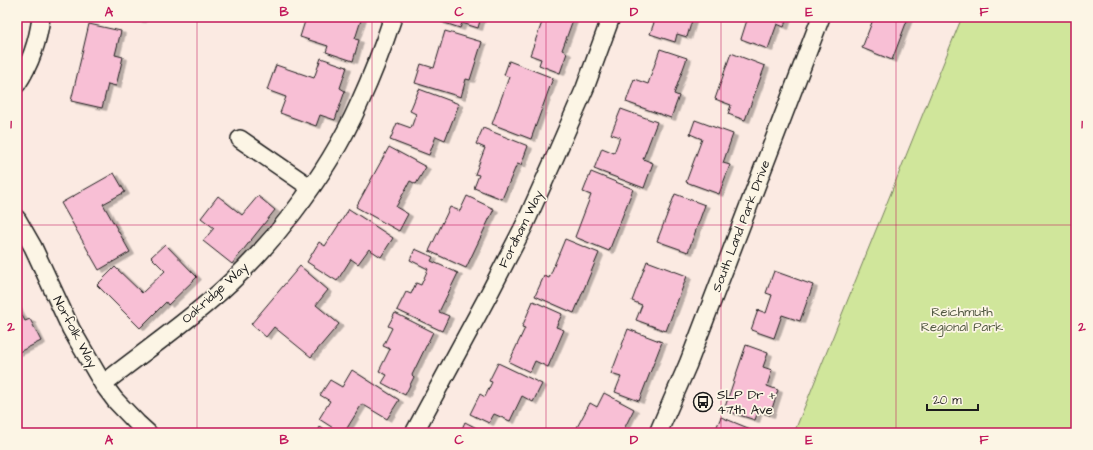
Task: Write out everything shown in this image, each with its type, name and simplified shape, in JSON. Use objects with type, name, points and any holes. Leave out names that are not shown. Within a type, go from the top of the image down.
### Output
[{"type":"street","points":[[17,84],[34,52],[40,30],[41,17]]},
{"type":"street","name":"Oakridge Way","points":[[103,384],[207,304],[238,275],[293,213],[334,152],[359,106],[379,58],[393,17]]},
{"type":"street","name":"Fordham Way","points":[[414,433],[524,226],[556,157],[585,88],[611,17]]},
{"type":"street","name":"South Land Park Drive","points":[[658,433],[691,357],[821,17]]},
{"type":"street","points":[[240,139],[311,188]]},
{"type":"street","name":"Norfolk Way","points":[[17,219],[33,247],[71,329],[103,384],[136,423],[148,433]]},
{"type":"green space","name":"Reichmuth Regional Park","points":[[962,17],[1076,17],[1076,433],[794,433]]},
{"type":"building","points":[[103,17],[142,17],[142,20]]},
{"type":"building","points":[[315,17],[362,17],[355,39],[359,40],[353,61],[326,52],[328,46],[300,37],[306,18],[313,20]]},
{"type":"building","points":[[440,17],[481,17],[478,28],[462,23],[460,28],[439,21]]},
{"type":"building","points":[[544,17],[574,17],[562,50],[567,53],[560,73],[539,65],[541,59],[530,55]]},
{"type":"building","points":[[656,17],[693,17],[687,37],[677,34],[675,42],[650,34]]},
{"type":"building","points":[[748,17],[787,17],[784,27],[777,24],[768,49],[741,39]]},
{"type":"building","points":[[874,17],[908,18],[892,60],[862,48]]},
{"type":"building","points":[[89,24],[121,31],[115,55],[123,57],[116,86],[108,84],[102,108],[71,101]]},
{"type":"building","points":[[445,31],[482,42],[470,80],[466,79],[461,97],[415,83],[421,64],[434,68]]},
{"type":"building","points":[[660,49],[687,58],[674,94],[679,96],[671,118],[626,102],[634,79],[648,84]]},
{"type":"building","points":[[731,53],[765,66],[745,120],[728,114],[731,105],[715,99]]},
{"type":"building","points":[[321,58],[347,67],[340,88],[345,91],[335,120],[320,115],[316,126],[280,113],[286,97],[267,90],[276,65],[314,78]]},
{"type":"building","points":[[509,61],[553,78],[531,139],[492,124],[509,77],[504,75]]},
{"type":"building","points":[[419,89],[459,104],[445,140],[436,136],[429,155],[390,140],[397,123],[411,128],[416,114],[410,111]]},
{"type":"building","points":[[621,109],[657,122],[643,159],[653,163],[644,188],[594,169],[602,148],[614,153],[620,137],[611,134]]},
{"type":"building","points":[[695,120],[733,134],[723,163],[730,165],[719,194],[686,182],[702,139],[690,134]]},
{"type":"building","points":[[483,128],[528,146],[521,165],[517,164],[502,199],[474,188],[479,175],[475,174],[485,148],[476,144]]},
{"type":"building","points":[[389,147],[426,167],[416,184],[410,181],[396,207],[408,214],[399,231],[356,207]]},
{"type":"building","points":[[591,172],[633,189],[609,251],[575,237],[591,195],[583,192]]},
{"type":"building","points":[[114,173],[125,192],[103,204],[130,252],[99,270],[61,203]]},
{"type":"building","points":[[675,194],[705,205],[688,252],[657,241]]},
{"type":"building","points":[[218,196],[242,215],[258,196],[275,210],[232,264],[203,241],[214,228],[201,218]]},
{"type":"building","points":[[467,196],[494,209],[466,268],[429,251],[450,207],[460,211]]},
{"type":"building","points":[[349,209],[393,238],[381,257],[369,249],[358,264],[351,259],[337,281],[307,262],[319,242],[325,246]]},
{"type":"building","points":[[565,239],[599,253],[574,313],[535,296],[544,276],[549,278]]},
{"type":"building","points":[[165,244],[197,277],[168,305],[166,302],[140,328],[97,285],[115,267],[142,293],[165,271],[151,257]]},
{"type":"building","points":[[415,249],[433,257],[431,261],[458,273],[439,312],[449,316],[442,331],[397,310],[406,292],[411,294],[416,283],[421,285],[428,269],[410,260]]},
{"type":"building","points":[[647,261],[687,276],[666,331],[636,320],[642,305],[632,301]]},
{"type":"building","points":[[300,266],[328,290],[316,305],[339,324],[311,357],[274,327],[266,337],[251,324]]},
{"type":"building","points":[[774,271],[813,285],[800,321],[782,315],[774,338],[751,330],[758,310],[766,313],[772,295],[766,293]]},
{"type":"building","points":[[533,301],[562,314],[556,327],[564,330],[548,367],[535,361],[530,372],[509,362],[525,328],[522,327]]},
{"type":"building","points":[[17,306],[25,321],[30,319],[41,341],[17,353]]},
{"type":"building","points":[[395,313],[433,332],[412,375],[414,377],[405,395],[382,383],[387,375],[379,371],[390,349],[383,346],[392,328],[388,326]]},
{"type":"building","points":[[628,329],[662,342],[639,401],[615,392],[621,377],[611,374]]},
{"type":"building","points":[[746,345],[768,353],[763,367],[772,370],[767,386],[778,390],[770,415],[758,411],[755,420],[724,410]]},
{"type":"building","points":[[498,363],[542,384],[533,402],[522,396],[510,421],[494,414],[489,423],[470,414],[480,394],[485,397],[492,382],[489,381]]},
{"type":"building","points":[[352,370],[399,400],[387,419],[362,404],[344,433],[341,433],[319,419],[330,401],[320,395],[330,380],[342,387]]},
{"type":"building","points":[[604,393],[634,409],[622,433],[574,433],[590,403],[597,407]]},
{"type":"building","points":[[721,417],[748,428],[746,433],[714,433]]},
{"type":"building","points":[[465,422],[486,433],[460,433]]},
{"type":"building","points":[[320,427],[329,433],[317,433]]},
{"type":"place","name":"SLP Dr + 47th Ave","points":[[703,402]]}]
